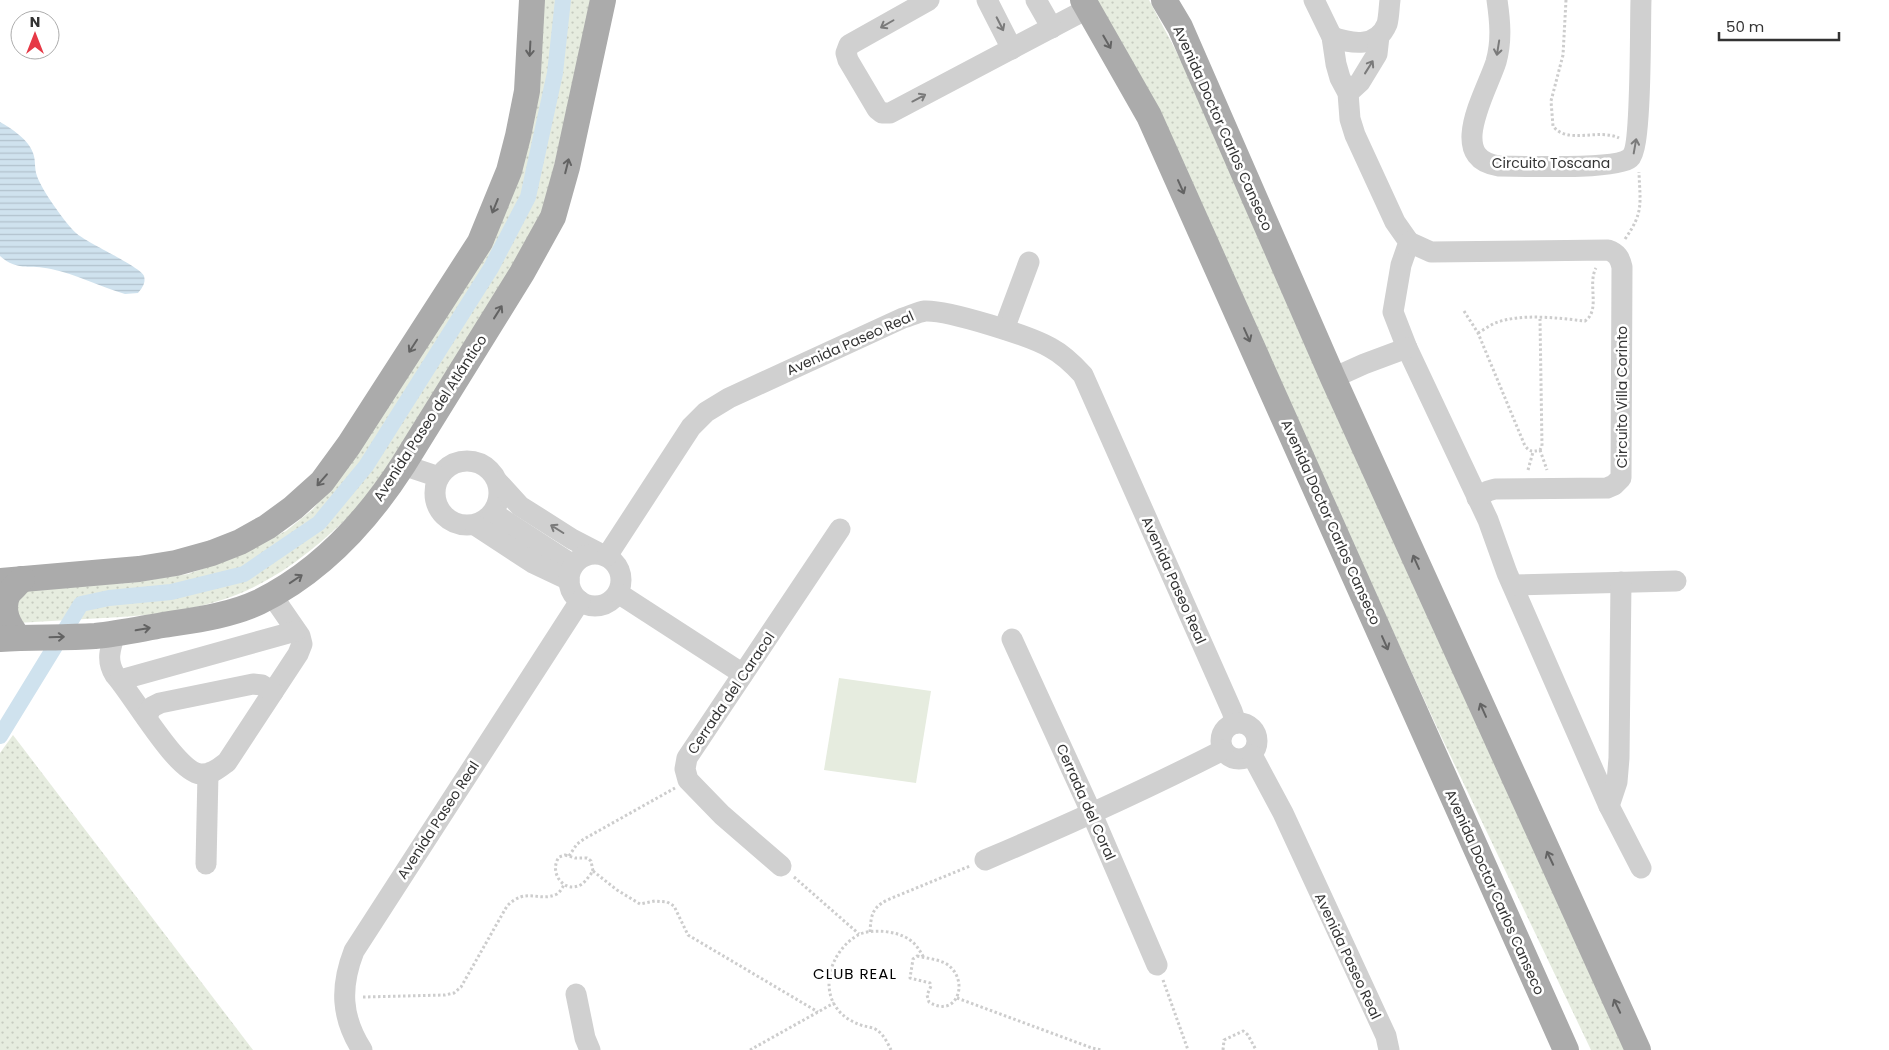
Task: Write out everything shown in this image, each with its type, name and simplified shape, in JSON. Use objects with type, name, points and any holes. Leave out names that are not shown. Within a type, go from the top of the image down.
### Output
[{"type":"main road","points":[[10,639],[5,617],[5,605],[11,580],[139,570],[176,563],[212,553],[240,542],[267,527],[293,508],[322,482],[349,444],[480,242],[509,171],[518,136],[527,91],[531,48],[532,0]]},
{"type":"main road","name":"Avenida Paseo del Atlántico","points":[[10,639],[105,635],[215,616],[258,602],[272,594],[326,558],[358,526],[380,500],[403,465],[522,273],[553,217],[567,168],[603,0]]},
{"type":"main road","name":"Avenida Doctor Carlos Canseco","points":[[1164,0],[1180,26],[1333,378],[1638,1050]]},
{"type":"main road","name":"Avenida Doctor Carlos Canseco","points":[[1085,4],[1149,116],[1566,1050]]},
{"type":"street","points":[[929,0],[849,46],[846,53],[848,60],[877,109],[882,113],[890,113],[1052,28],[1085,4]]},
{"type":"street","points":[[987,0],[1012,49]]},
{"type":"street","points":[[1036,0],[1052,28]]},
{"type":"street","points":[[1314,0],[1332,37],[1338,71],[1348,93],[1350,119],[1355,135],[1394,222],[1409,242],[1431,252],[1608,250],[1615,253]]},
{"type":"street","points":[[1332,37],[1346,42],[1365,43],[1378,36],[1387,23],[1390,0]]},
{"type":"street","name":"Circuito Toscana","points":[[1496,0],[1501,29],[1496,61],[1472,132],[1472,149],[1479,158],[1485,164],[1499,166],[1600,165],[1624,162],[1634,153]]},
{"type":"street","points":[[1634,153],[1638,122],[1641,0]]},
{"type":"street","points":[[1348,93],[1360,82],[1377,54],[1378,36]]},
{"type":"street","points":[[1409,242],[1401,265],[1393,312],[1407,348],[1488,520],[1513,585],[1609,806],[1641,868]]},
{"type":"street","name":"Circuito Villa Corinto","points":[[1477,498],[1495,489],[1607,488],[1614,485],[1621,478],[1622,267],[1615,253]]},
{"type":"street","points":[[1004,330],[1029,262]]},
{"type":"street","name":"Avenida Paseo Real","points":[[603,555],[691,427],[706,412],[729,398],[903,318],[924,311],[941,312],[1004,330],[1050,347],[1070,360],[1083,375],[1236,723]]},
{"type":"street","points":[[1333,378],[1407,348]]},
{"type":"street","points":[[498,482],[500,493],[493,513],[475,525],[464,526],[444,517],[438,509],[434,498],[434,487],[439,477],[445,469],[454,463],[464,461],[475,462],[485,466],[520,506],[614,561],[622,576],[618,593],[612,600],[596,606],[580,601],[574,595],[571,573],[584,555],[603,555]]},
{"type":"street","points":[[403,465],[439,477]]},
{"type":"street","points":[[493,513],[571,573]]},
{"type":"street","points":[[475,525],[533,563],[571,573]]},
{"type":"street","name":"Cerrada del Caracol","points":[[688,780],[684,769],[688,758],[840,529]]},
{"type":"street","points":[[1513,585],[1676,581]]},
{"type":"street","points":[[1609,806],[1617,782],[1619,758],[1621,582]]},
{"type":"street","points":[[618,593],[743,674]]},
{"type":"street","points":[[105,635],[109,666],[146,716],[182,762],[198,774],[208,774],[227,762],[298,654],[302,644],[300,636],[272,594]]},
{"type":"street","name":"Avenida Paseo Real","points":[[362,1050],[348,1022],[345,997],[348,968],[354,951],[580,601]]},
{"type":"street","points":[[120,680],[296,631]]},
{"type":"street","name":"Cerrada del Coral","points":[[1012,639],[1092,814],[1157,965]]},
{"type":"street","points":[[146,716],[152,708],[160,703],[235,688],[262,684],[273,692]]},
{"type":"street","points":[[1236,723],[1243,723],[1254,730],[1258,743],[1252,755],[1240,760],[1233,759],[1223,750],[1221,744],[1224,730],[1236,723]]},
{"type":"street","points":[[985,860],[1092,814],[1223,750]]},
{"type":"street","name":"Avenida Paseo Real","points":[[1252,755],[1283,813],[1386,1036],[1389,1050]]},
{"type":"street","points":[[206,864],[208,774]]},
{"type":"street","points":[[688,780],[722,815],[781,866]]},
{"type":"street","points":[[576,994],[585,1038],[590,1050]]},
{"type":"path","points":[[1478,333],[1494,323],[1508,320],[1540,318],[1585,322],[1591,317],[1592,312],[1593,272],[1596,266],[1615,253],[1638,220],[1640,213],[1638,171],[1634,153],[1622,140],[1614,136],[1568,135],[1561,133],[1553,126],[1551,101],[1563,54],[1566,0]]},
{"type":"path","points":[[1464,311],[1478,333],[1525,446],[1529,451],[1533,452],[1540,450],[1542,446],[1540,318]]},
{"type":"path","points":[[569,856],[577,844],[584,838],[688,780]]},
{"type":"path","points":[[565,855],[575,858],[587,858],[593,866],[593,871],[582,884],[574,886],[564,885],[558,879],[555,867],[560,857],[565,855]]},
{"type":"path","points":[[870,932],[870,921],[877,906],[887,900],[985,860]]},
{"type":"path","points":[[781,866],[859,934]]},
{"type":"path","points":[[593,871],[640,904],[655,901],[666,902],[674,906],[688,936],[818,1012]]},
{"type":"path","points":[[345,997],[445,995],[454,993],[461,987],[507,906],[515,898],[524,895],[549,896],[558,894],[564,885]]},
{"type":"path","points":[[891,1050],[879,1031],[851,1021],[843,1016],[834,1003],[830,991],[831,967],[841,948],[859,934],[870,932],[898,934],[909,939],[924,958]]},
{"type":"path","points":[[914,956],[940,961],[953,970],[960,984],[957,998],[952,1003],[944,1006],[935,1006],[929,1002],[927,996],[930,984],[910,978],[914,956]]},
{"type":"path","points":[[1157,965],[1188,1050]]},
{"type":"path","points":[[957,998],[1102,1050]]},
{"type":"path","points":[[750,1050],[834,1003]]},
{"type":"path","points":[[1223,1050],[1224,1040],[1243,1031],[1248,1035],[1256,1050]]},
{"type":"shaded area","points":[[538,0],[591,0],[546,203],[526,249],[367,498],[316,546],[279,573],[258,585],[215,602],[188,609],[159,613],[0,624],[0,590],[129,583],[188,574],[219,563],[286,531],[313,509],[334,483],[513,171]]},
{"type":"shaded area","points":[[1095,0],[1149,0],[1202,100],[1625,1050],[1591,1050],[1441,736],[1260,342]]},
{"type":"shaded area","points":[[839,678],[931,691],[916,783],[824,770]]},
{"type":"shaded area","points":[[13,735],[253,1050],[0,1050],[0,753]]},
{"type":"water","points":[[0,122],[19,135],[31,148],[39,182],[54,206],[76,233],[141,272],[144,276],[144,283],[138,293],[125,294],[51,269],[19,266],[6,261],[0,256]]},
{"type":"waterway","points":[[0,736],[81,604],[109,598],[171,592],[244,574],[319,523],[366,466],[491,268],[528,197],[555,73],[563,0]]},
{"type":"district","name":"CLUB REAL","points":[[855,973]]}]
